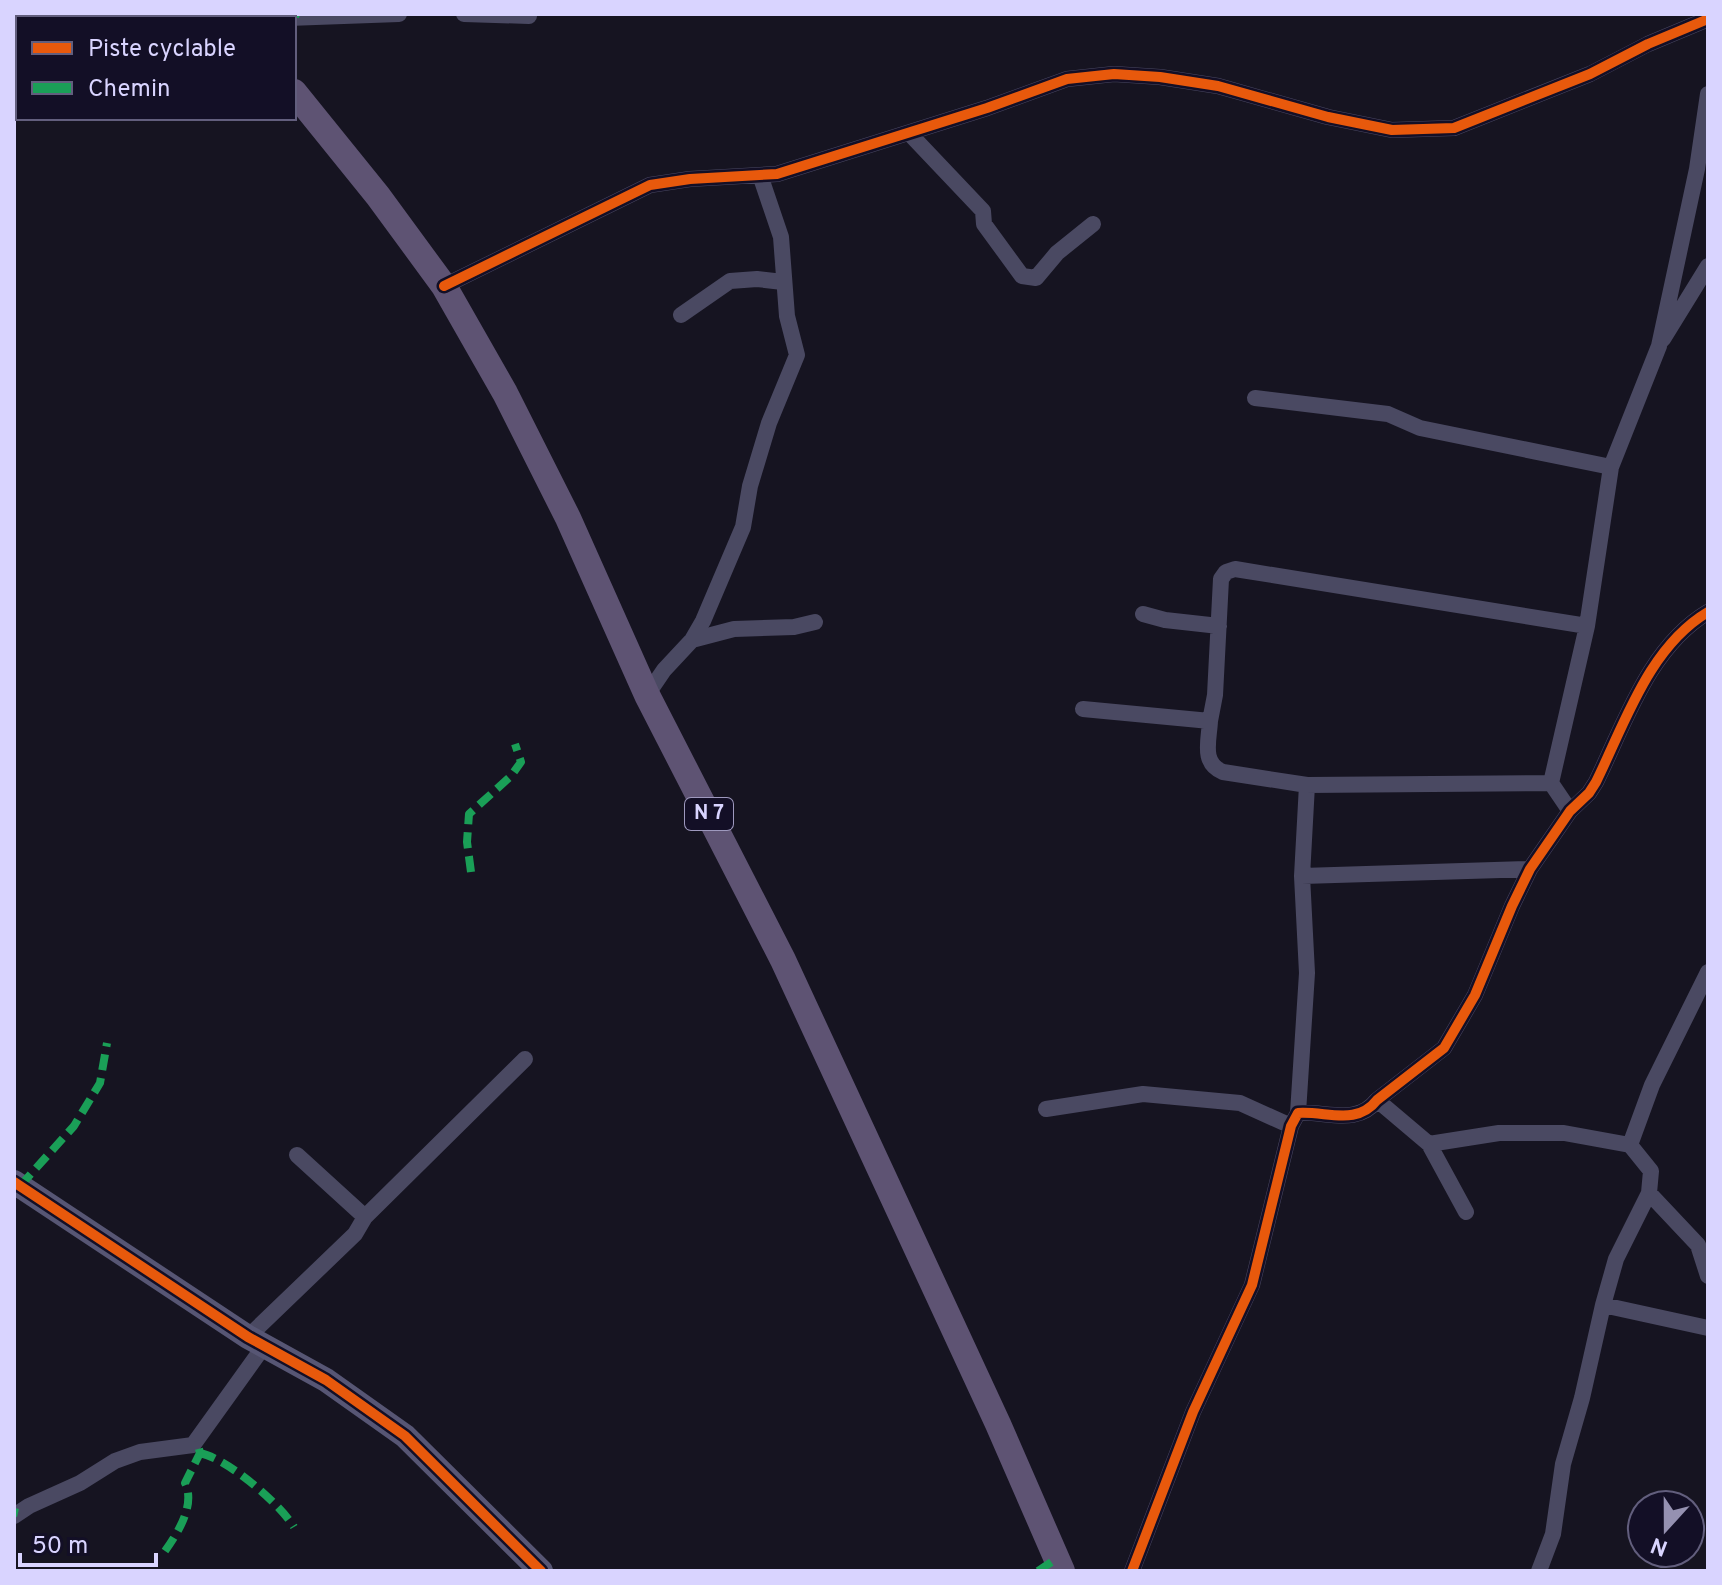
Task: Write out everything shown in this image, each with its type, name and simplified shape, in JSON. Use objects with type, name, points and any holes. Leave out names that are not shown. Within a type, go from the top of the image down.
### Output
[{"type":"main road","name":"N 7","points":[[296,94],[378,196],[444,286],[505,393],[568,518],[647,695],[783,960],[998,1424],[1062,1571]]},
{"type":"street","points":[[296,18],[399,14]]},
{"type":"street","points":[[464,14],[529,16]]},
{"type":"street","points":[[444,286],[650,185],[690,179],[777,174],[1067,79],[1114,74],[1160,77],[1218,86],[1328,117],[1392,130],[1454,128],[1576,80],[1648,44],[1708,19]]},
{"type":"street","points":[[1570,811],[1551,783],[1587,626],[1611,467],[1659,346],[1697,169],[1708,94]]},
{"type":"street","points":[[909,133],[983,211],[984,224],[1022,276],[1036,278],[1057,253],[1093,224]]},
{"type":"street","points":[[647,695],[664,670],[692,640],[743,527],[750,486],[769,423],[797,355],[787,316],[781,237],[760,175]]},
{"type":"street","points":[[1659,346],[1708,266]]},
{"type":"street","points":[[681,315],[730,281],[757,279],[783,282]]},
{"type":"street","points":[[1255,398],[1388,414],[1420,428],[1611,467]]},
{"type":"street","points":[[1551,783],[1307,785],[1213,768],[1207,757],[1215,695],[1221,579],[1226,572],[1235,569],[1587,626]]},
{"type":"street","points":[[1046,1109],[1143,1094],[1240,1103],[1294,1119],[1314,1112],[1346,1117],[1369,1111],[1377,1100],[1444,1048],[1475,995],[1530,869],[1570,811],[1596,782],[1657,658],[1689,623],[1708,612]]},
{"type":"street","points":[[1143,614],[1165,620],[1219,626]]},
{"type":"street","points":[[692,640],[734,629],[794,627],[815,622]]},
{"type":"street","points":[[1083,709],[1210,721]]},
{"type":"street","points":[[1132,1571],[1193,1412],[1252,1285],[1294,1119],[1307,973],[1302,876],[1307,785]]},
{"type":"street","points":[[1302,876],[1530,869]]},
{"type":"street","points":[[1630,1145],[1652,1085],[1708,972]]},
{"type":"street","points":[[14,1516],[80,1483],[115,1461],[140,1452],[193,1445],[202,1436],[256,1341],[355,1234],[365,1217],[525,1059]]},
{"type":"street","points":[[1377,1100],[1429,1144],[1466,1212]]},
{"type":"street","points":[[1429,1144],[1499,1133],[1564,1133],[1630,1145],[1651,1171],[1649,1193],[1616,1259],[1603,1305],[1563,1464],[1553,1534],[1539,1571]]},
{"type":"street","points":[[297,1155],[365,1217]]},
{"type":"street","points":[[14,1182],[256,1341],[326,1380],[405,1436],[541,1571]]},
{"type":"street","points":[[1649,1193],[1698,1245],[1708,1276]]},
{"type":"street","points":[[1603,1305],[1708,1328]]},
{"type":"marked path","points":[[471,872],[467,842],[469,814],[511,776],[521,762],[515,744]]},
{"type":"marked path","points":[[20,1186],[74,1126],[100,1083],[107,1043]]},
{"type":"marked path","points":[[165,1551],[187,1510],[185,1483],[200,1453],[197,1441]]},
{"type":"marked path","points":[[200,1453],[224,1464],[252,1483],[294,1527]]},
{"type":"marked path","points":[[14,1512],[18,1513]]},
{"type":"marked path","points":[[1038,1571],[1056,1559]]},
{"type":"cycle path","points":[[444,286],[650,185],[690,179],[777,174],[987,108],[1067,79],[1114,74],[1160,77],[1218,86],[1328,117],[1392,130],[1454,128],[1590,74],[1648,44],[1708,19]]},
{"type":"cycle path","points":[[1132,1571],[1193,1412],[1252,1285],[1291,1126],[1298,1113],[1341,1116],[1360,1113],[1444,1048],[1475,995],[1530,869],[1570,811],[1596,782],[1654,666],[1687,627],[1708,612]]},
{"type":"cycle path","points":[[14,1182],[248,1337],[326,1380],[405,1436],[541,1571]]}]
